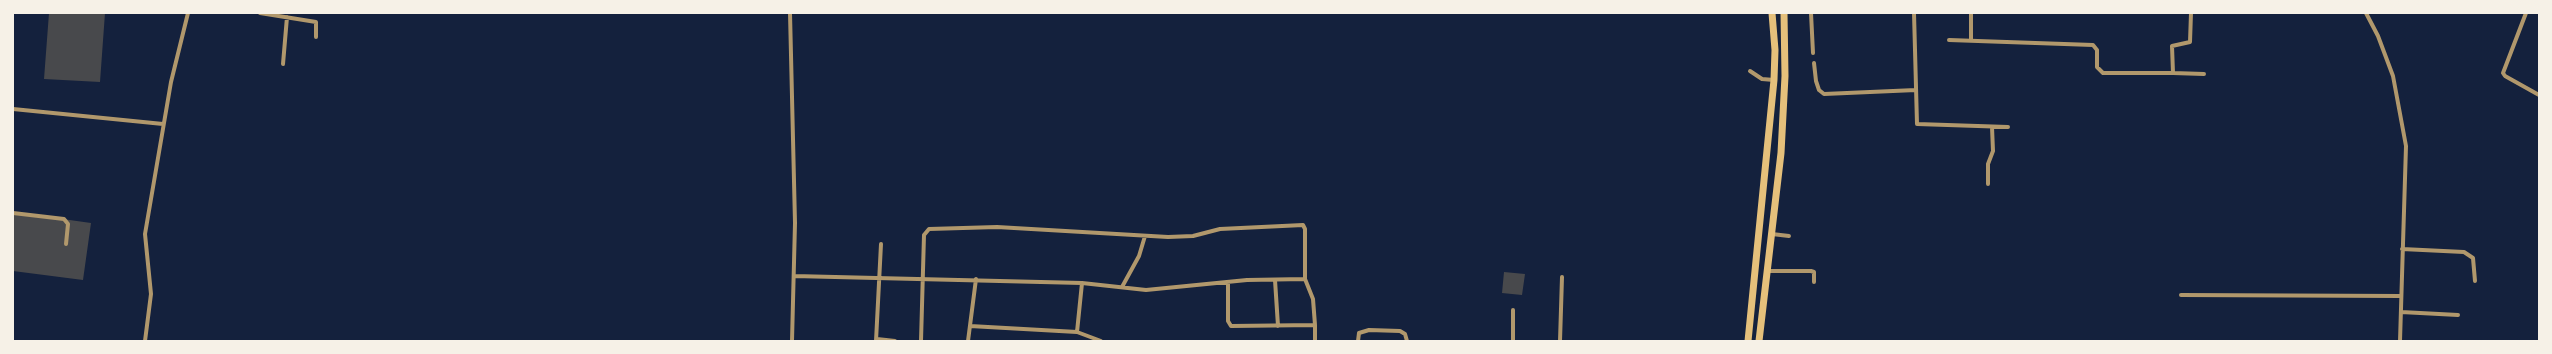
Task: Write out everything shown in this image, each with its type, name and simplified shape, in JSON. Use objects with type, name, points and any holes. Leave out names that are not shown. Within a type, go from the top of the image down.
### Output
[{"type":"main road","points":[[1748,341],[1774,80],[1775,50],[1772,13]]},
{"type":"main road","points":[[1759,341],[1781,153],[1785,84],[1784,13]]},
{"type":"street","points":[[145,341],[151,294],[145,234],[171,82],[188,13]]},
{"type":"street","points":[[260,13],[316,22],[316,37]]},
{"type":"street","points":[[790,13],[794,276],[792,341]]},
{"type":"street","points":[[1811,13],[1813,54]]},
{"type":"street","points":[[1914,13],[1916,90],[1919,125],[2008,127]]},
{"type":"street","points":[[1971,13],[1971,40]]},
{"type":"street","points":[[2173,73],[2172,46],[2190,42],[2191,13]]},
{"type":"street","points":[[2366,13],[2378,36],[2393,76],[2402,117],[2406,146],[2400,341]]},
{"type":"street","points":[[2526,13],[2503,73],[2505,76],[2539,95]]},
{"type":"street","points":[[283,64],[287,17]]},
{"type":"street","points":[[1949,40],[2093,45],[2097,50],[2097,67],[2103,73],[2204,74]]},
{"type":"street","points":[[1814,63],[1816,81],[1819,90],[1824,94],[1916,90]]},
{"type":"street","points":[[1750,71],[1762,79],[1774,80]]},
{"type":"street","points":[[13,109],[163,124]]},
{"type":"street","points":[[1988,184],[1988,164],[1993,151],[1992,127]]},
{"type":"street","points":[[13,214],[64,219],[68,224],[66,244]]},
{"type":"street","points":[[921,341],[924,235],[929,229],[997,227],[1112,232],[1145,236],[1193,236],[1220,229],[1302,225],[1305,229],[1305,279],[1313,299],[1315,341]]},
{"type":"street","points":[[1772,234],[1789,236]]},
{"type":"street","points":[[1122,287],[1139,256],[1145,236]]},
{"type":"street","points":[[881,244],[876,340],[895,341]]},
{"type":"street","points":[[2402,248],[2464,252],[2473,258],[2475,281]]},
{"type":"street","points":[[1768,271],[1811,270],[1814,272],[1814,282]]},
{"type":"street","points":[[794,276],[976,279],[1082,283],[1146,290],[1228,282],[1305,279]]},
{"type":"street","points":[[1560,341],[1562,277]]},
{"type":"street","points":[[968,341],[976,279]]},
{"type":"street","points":[[1275,280],[1278,326]]},
{"type":"street","points":[[1228,282],[1228,321],[1230,326],[1315,325]]},
{"type":"street","points":[[1077,332],[1082,283]]},
{"type":"street","points":[[2181,295],[2401,296]]},
{"type":"street","points":[[1513,310],[1513,341]]},
{"type":"street","points":[[2401,312],[2458,315]]},
{"type":"street","points":[[970,326],[1077,332],[1101,341]]},
{"type":"street","points":[[1358,341],[1359,333],[1369,330],[1400,331],[1405,334],[1407,341]]},
{"type":"building","points":[[49,13],[105,13],[100,82],[44,79]]},
{"type":"building","points":[[13,212],[91,223],[83,280],[13,271]]},
{"type":"building","points":[[1504,272],[1525,274],[1522,295],[1502,293]]}]
